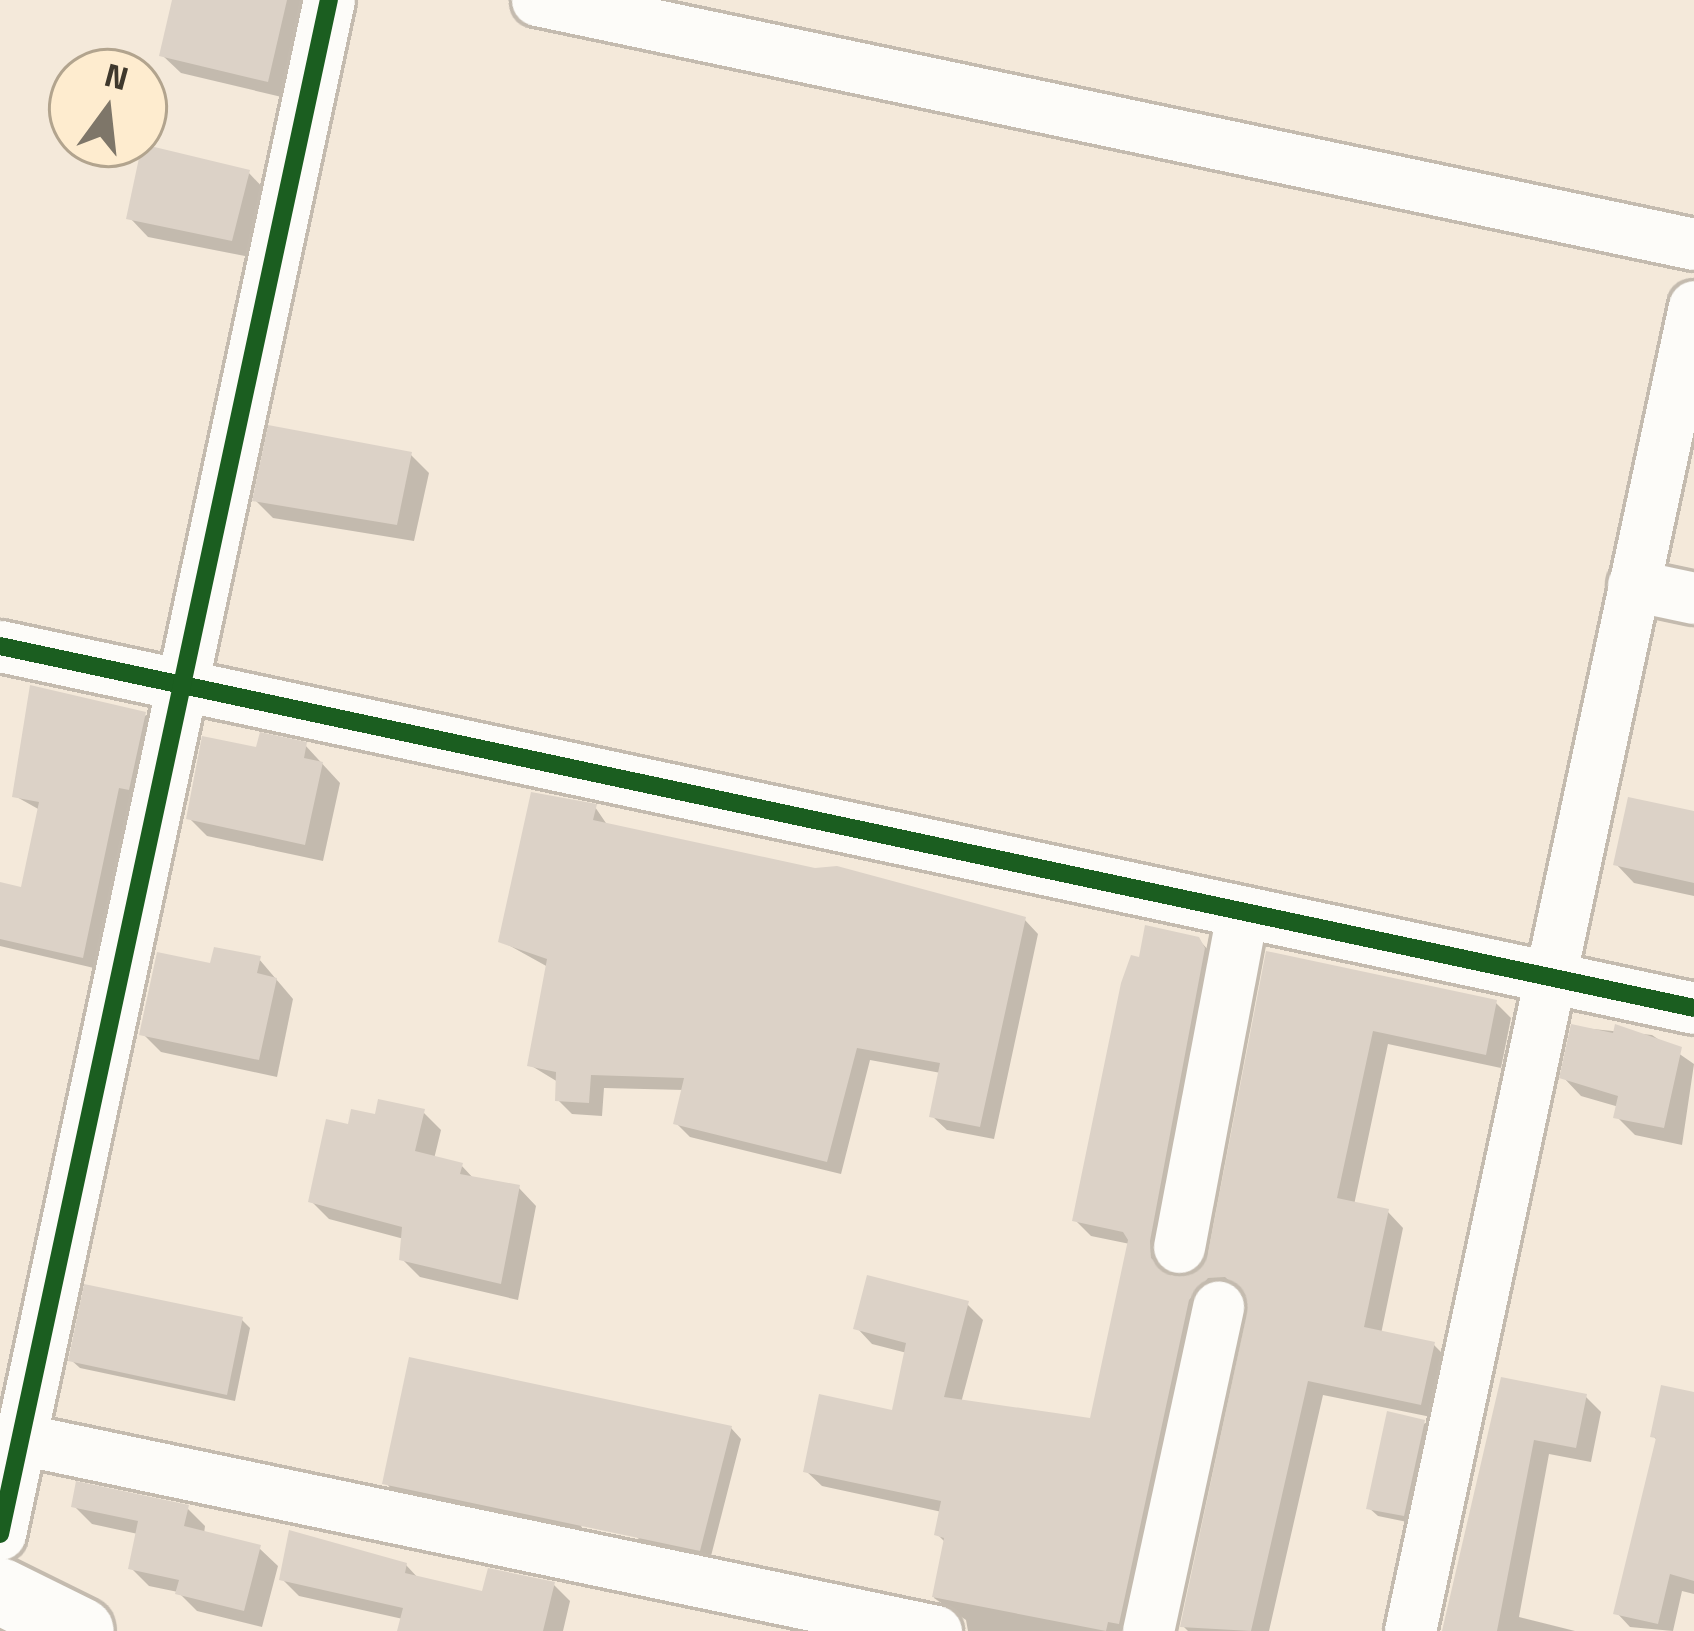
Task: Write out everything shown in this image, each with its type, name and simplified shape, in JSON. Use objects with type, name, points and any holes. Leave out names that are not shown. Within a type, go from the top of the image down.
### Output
[{"type":"main road","points":[[0,1591],[81,1631]]},
{"type":"street","points":[[0,1534],[329,0]]},
{"type":"street","points":[[537,0],[1694,244]]},
{"type":"street","points":[[1410,1631],[1694,306]]},
{"type":"street","points":[[1634,585],[1694,598]]},
{"type":"street","points":[[0,646],[1694,1008]]},
{"type":"street","points":[[1179,1247],[1242,913]]},
{"type":"street","points":[[1148,1631],[1218,1306]]},
{"type":"street","points":[[21,1439],[936,1631]]},
{"type":"building","points":[[172,0],[287,0],[268,82],[168,58],[168,48],[161,48]]},
{"type":"building","points":[[168,150],[250,170],[232,241],[126,219],[137,168],[168,168]]},
{"type":"building","points":[[268,425],[412,452],[397,525],[252,501]]},
{"type":"building","points":[[30,685],[146,712],[129,790],[119,788],[83,958],[0,939],[0,882],[21,887],[39,802],[12,797]]},
{"type":"building","points":[[260,732],[307,742],[304,758],[323,762],[305,845],[186,819],[202,736],[256,747]]},
{"type":"building","points":[[531,792],[597,804],[593,820],[815,868],[837,866],[1026,917],[980,1127],[929,1117],[940,1063],[857,1048],[827,1162],[673,1124],[684,1078],[591,1075],[589,1103],[555,1101],[556,1072],[527,1066],[547,959],[498,942]]},
{"type":"building","points":[[1628,797],[1694,811],[1694,883],[1613,865]]},
{"type":"building","points":[[1145,925],[1199,937],[1205,948],[1150,1241],[1151,1258],[1172,1276],[1190,1275],[1208,1253],[1266,951],[1497,1000],[1486,1055],[1373,1031],[1337,1198],[1389,1209],[1364,1327],[1435,1342],[1421,1405],[1308,1381],[1251,1631],[1180,1627],[1247,1312],[1246,1296],[1225,1277],[1208,1278],[1189,1300],[1119,1624],[1108,1622],[1106,1631],[932,1597],[944,1538],[934,1535],[941,1501],[803,1472],[819,1394],[892,1410],[906,1343],[853,1329],[867,1275],[969,1301],[944,1397],[1090,1418],[1128,1240],[1123,1232],[1072,1221],[1121,983],[1131,955],[1139,957]]},
{"type":"building","points":[[214,947],[261,956],[257,973],[277,978],[259,1060],[139,1035],[157,952],[210,963]]},
{"type":"building","points":[[1571,1024],[1613,1033],[1615,1024],[1682,1047],[1664,1128],[1613,1118],[1618,1096],[1559,1078]]},
{"type":"building","points":[[378,1099],[425,1109],[415,1151],[463,1163],[460,1174],[520,1185],[501,1284],[399,1260],[402,1227],[308,1202],[326,1119],[348,1124],[351,1109],[375,1114]]},
{"type":"building","points":[[84,1284],[243,1317],[227,1395],[68,1361]]},
{"type":"building","points":[[409,1357],[732,1426],[700,1551],[382,1484]]},
{"type":"building","points":[[1501,1377],[1587,1394],[1576,1448],[1534,1440],[1497,1631],[1442,1631]]},
{"type":"building","points":[[1661,1385],[1694,1392],[1694,1581],[1670,1574],[1658,1624],[1613,1614],[1656,1438],[1650,1437]]},
{"type":"building","points":[[1387,1411],[1425,1420],[1404,1516],[1366,1509]]},
{"type":"building","points":[[76,1481],[189,1505],[184,1526],[261,1545],[244,1611],[175,1594],[179,1580],[128,1569],[138,1521],[71,1507]]},
{"type":"building","points":[[289,1530],[407,1563],[405,1573],[482,1591],[488,1568],[555,1582],[543,1631],[397,1631],[403,1608],[279,1580]]},
{"type":"cycle path","points":[[0,1534],[329,0]]},
{"type":"cycle path","points":[[0,646],[1694,1008]]}]
